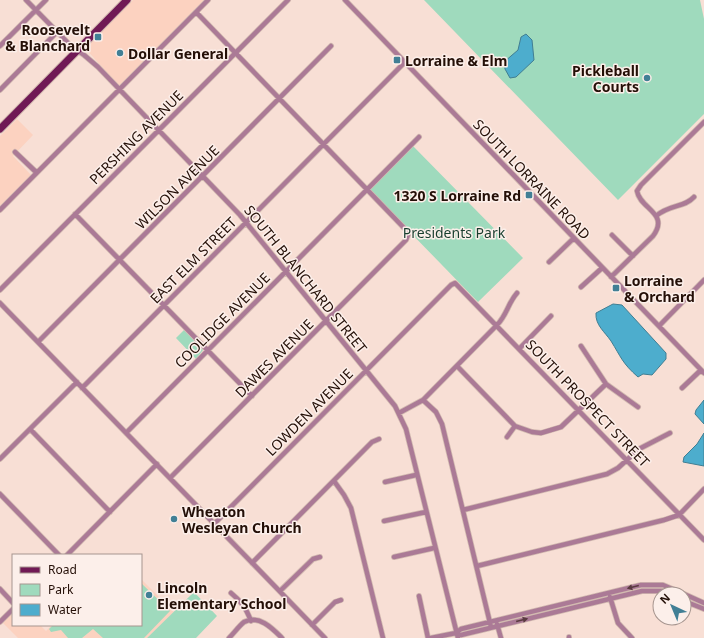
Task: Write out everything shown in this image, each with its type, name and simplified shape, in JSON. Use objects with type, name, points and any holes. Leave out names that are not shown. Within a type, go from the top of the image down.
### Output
[{"type":"main road","points":[[0,129],[127,0]]},
{"type":"street","name":"SOUTH BLANCHARD STREET","points":[[26,0],[57,32],[89,59],[246,222],[400,413],[406,429],[416,475],[457,636]]},
{"type":"street","points":[[0,46],[46,0]]},
{"type":"street","points":[[0,210],[208,0]]},
{"type":"street","name":"PERSHING AVENUE","points":[[0,290],[288,0]]},
{"type":"street","name":"SOUTH LORRAINE ROAD","points":[[345,0],[702,371]]},
{"type":"street","points":[[196,12],[367,190]]},
{"type":"street","points":[[0,90],[57,32]]},
{"type":"street","name":"WILSON AVENUE","points":[[38,342],[331,46]]},
{"type":"street","name":"EAST ELM STREET","points":[[82,388],[404,62]]},
{"type":"street","points":[[611,277],[654,234],[658,224],[656,216],[638,196],[637,191],[641,185],[704,122]]},
{"type":"street","name":"COOLIDGE AVENUE","points":[[126,433],[418,137]]},
{"type":"street","points":[[15,152],[36,172]]},
{"type":"street","name":"DAWES AVENUE","points":[[170,478],[406,240],[408,235],[406,230],[367,190]]},
{"type":"street","points":[[656,216],[664,209],[687,203],[694,197]]},
{"type":"street","points":[[76,214],[252,396]]},
{"type":"street","points":[[612,235],[633,256]]},
{"type":"street","points":[[549,262],[574,238]]},
{"type":"street","points":[[581,287],[602,268]]},
{"type":"street","points":[[659,326],[704,280]]},
{"type":"street","name":"SOUTH PROSPECT STREET","points":[[455,283],[520,348],[704,540]]},
{"type":"street","name":"LOWDEN AVENUE","points":[[214,524],[452,284],[455,283]]},
{"type":"street","points":[[400,413],[423,400],[504,318],[510,302],[517,293]]},
{"type":"street","points":[[0,303],[325,638]]},
{"type":"street","points":[[520,348],[551,316]]},
{"type":"street","points":[[581,346],[606,384],[638,407]]},
{"type":"street","points":[[457,366],[515,426],[532,432],[548,431],[561,427],[606,384]]},
{"type":"street","points":[[682,388],[702,371]]},
{"type":"street","points":[[0,459],[77,382]]},
{"type":"street","points":[[423,400],[436,412],[441,420],[491,627]]},
{"type":"street","points":[[507,437],[515,426]]},
{"type":"street","points":[[30,429],[110,512]]},
{"type":"street","points":[[463,510],[600,476],[613,471],[639,449],[670,434]]},
{"type":"street","points":[[252,563],[372,442],[379,439]]},
{"type":"street","points":[[68,554],[157,464]]},
{"type":"street","points":[[385,482],[416,475]]},
{"type":"street","points":[[334,481],[344,495],[350,508],[383,638]]},
{"type":"street","points":[[477,566],[664,520],[679,514],[704,489]]},
{"type":"street","points":[[0,494],[58,554]]},
{"type":"street","points":[[384,521],[426,512]]},
{"type":"street","points":[[394,557],[434,548]]},
{"type":"street","points":[[280,591],[313,559],[320,557]]},
{"type":"street","points":[[457,636],[461,629],[496,620],[641,585],[654,584],[664,586]]},
{"type":"street","points":[[0,589],[12,602]]},
{"type":"street","points":[[420,596],[430,638],[462,635],[610,598],[652,590]]},
{"type":"street","points":[[230,593],[244,605],[250,620]]},
{"type":"street","points":[[609,593],[618,623],[632,638]]},
{"type":"street","points":[[692,598],[704,603]]},
{"type":"street","points":[[312,625],[335,602],[341,600]]},
{"type":"street","points":[[692,604],[704,609]]},
{"type":"street","points":[[0,622],[12,610]]},
{"type":"street","points":[[229,638],[244,622],[250,620],[265,623],[282,638]]},
{"type":"street","points":[[496,620],[501,638]]},
{"type":"shaded area","points":[[133,0],[204,0],[119,86],[85,48]]},
{"type":"shaded area","points":[[17,119],[33,135],[13,156],[31,175],[0,206],[0,136]]},
{"type":"shaded area","name":"Lincoln Elementary School","points":[[142,580],[174,612],[147,638],[18,638],[2,622],[12,612],[12,626],[41,626],[46,631],[51,626],[142,626]]},
{"type":"green space","points":[[424,0],[700,0],[704,19],[704,114],[618,200]]},
{"type":"green space","name":"Presidents Park","points":[[413,146],[523,258],[478,302],[369,190]]},
{"type":"green space","points":[[184,330],[203,350],[196,359],[176,338]]},
{"type":"green space","name":"Lincoln Elementary School","points":[[142,584],[170,611],[144,638],[103,638],[93,629],[82,638],[68,638],[61,630],[51,632],[49,629],[52,626],[142,626]]},
{"type":"green space","points":[[645,586],[652,587],[652,588],[615,595]]},
{"type":"green space","points":[[194,592],[217,616],[196,638],[147,638]]},
{"type":"green space","points":[[603,596],[604,598],[500,622]]},
{"type":"water","points":[[526,34],[532,40],[534,60],[516,77],[510,78],[505,69],[504,62],[518,50],[521,37]]},
{"type":"water","points":[[613,304],[622,305],[666,353],[666,359],[652,375],[643,374],[638,377],[625,364],[599,325],[596,313]]},
{"type":"water","points":[[704,400],[704,424],[695,414],[696,410]]},
{"type":"water","points":[[704,433],[704,466],[683,462],[684,457],[697,444]]},
{"type":"place","name":"Roosevelt & Blanchard","points":[[98,37]]},
{"type":"place","name":"Dollar General","points":[[120,53]]},
{"type":"place","name":"Lorraine & Elm","points":[[397,60]]},
{"type":"place","name":"Pickleball Courts","points":[[647,78]]},
{"type":"place","name":"1320 S Lorraine Rd","points":[[529,195]]},
{"type":"place","name":"Lorraine & Orchard","points":[[616,288]]},
{"type":"place","name":"Wheaton Wesleyan Church","points":[[174,519]]},
{"type":"place","name":"Lincoln Elementary School","points":[[149,595]]}]
